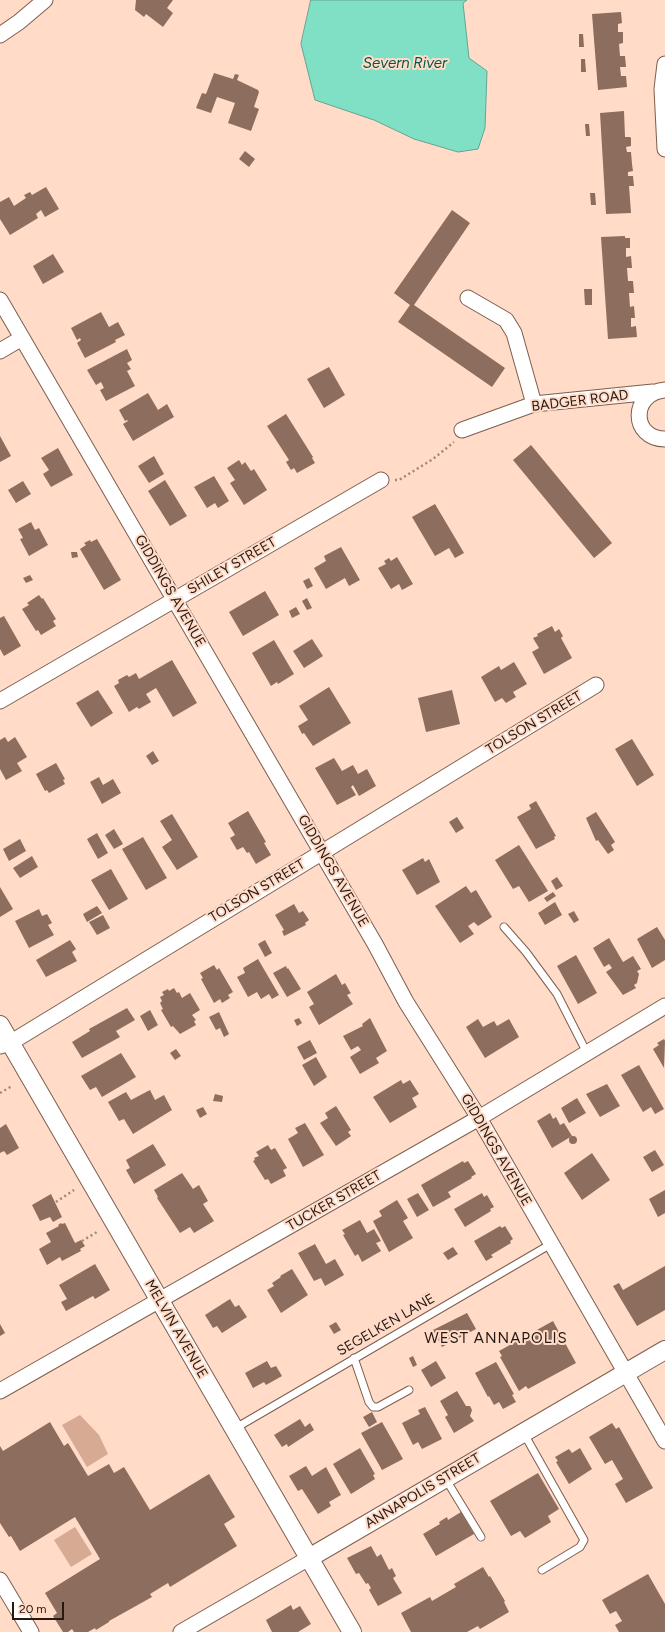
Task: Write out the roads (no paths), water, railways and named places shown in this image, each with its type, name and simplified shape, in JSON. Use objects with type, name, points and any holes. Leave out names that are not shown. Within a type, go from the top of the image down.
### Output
[{"type":"street","points":[[0,35],[19,22],[45,0]]},
{"type":"street","points":[[665,64],[662,88],[665,150]]},
{"type":"street","points":[[468,298],[506,320],[514,334],[534,404]]},
{"type":"street","name":"GIDDINGS AVENUE","points":[[0,300],[322,852],[375,944],[406,1002],[479,1118],[665,1441]]},
{"type":"street","points":[[0,351],[22,338]]},
{"type":"street","name":"BADGER ROAD","points":[[462,430],[534,404],[659,391]]},
{"type":"street","name":"BADGER ROAD","points":[[659,391],[646,397],[641,405],[639,414],[641,424],[646,432],[654,438],[665,439]]},
{"type":"street","name":"SHILEY STREET","points":[[0,701],[381,480]]},
{"type":"street","name":"TOLSON STREET","points":[[5,1044],[596,685]]},
{"type":"street","name":"TUCKER STREET","points":[[0,1391],[479,1118],[665,1006]]},
{"type":"street","name":"MELVIN AVENUE","points":[[0,1025],[5,1044],[159,1300],[352,1632]]},
{"type":"street","name":"ANNAPOLIS STREET","points":[[181,1632],[665,1350]]},
{"type":"street","points":[[0,1580],[30,1632]]},
{"type":"lane","points":[[504,927],[526,952],[557,994],[587,1053]]},
{"type":"lane","name":"SEGELKEN LANE","points":[[234,1429],[551,1244]]},
{"type":"lane","points":[[354,1358],[369,1402],[373,1407],[378,1407],[409,1390]]},
{"type":"lane","points":[[523,1432],[584,1540],[580,1547],[542,1570]]},
{"type":"lane","points":[[445,1478],[480,1537]]},
{"type":"water","name":"Severn River","points":[[311,0],[467,0],[463,3],[469,58],[487,71],[485,128],[478,149],[458,152],[414,139],[374,120],[315,100],[301,44]]},
{"type":"district","name":"WEST ANNAPOLIS","points":[[496,1339]]}]
